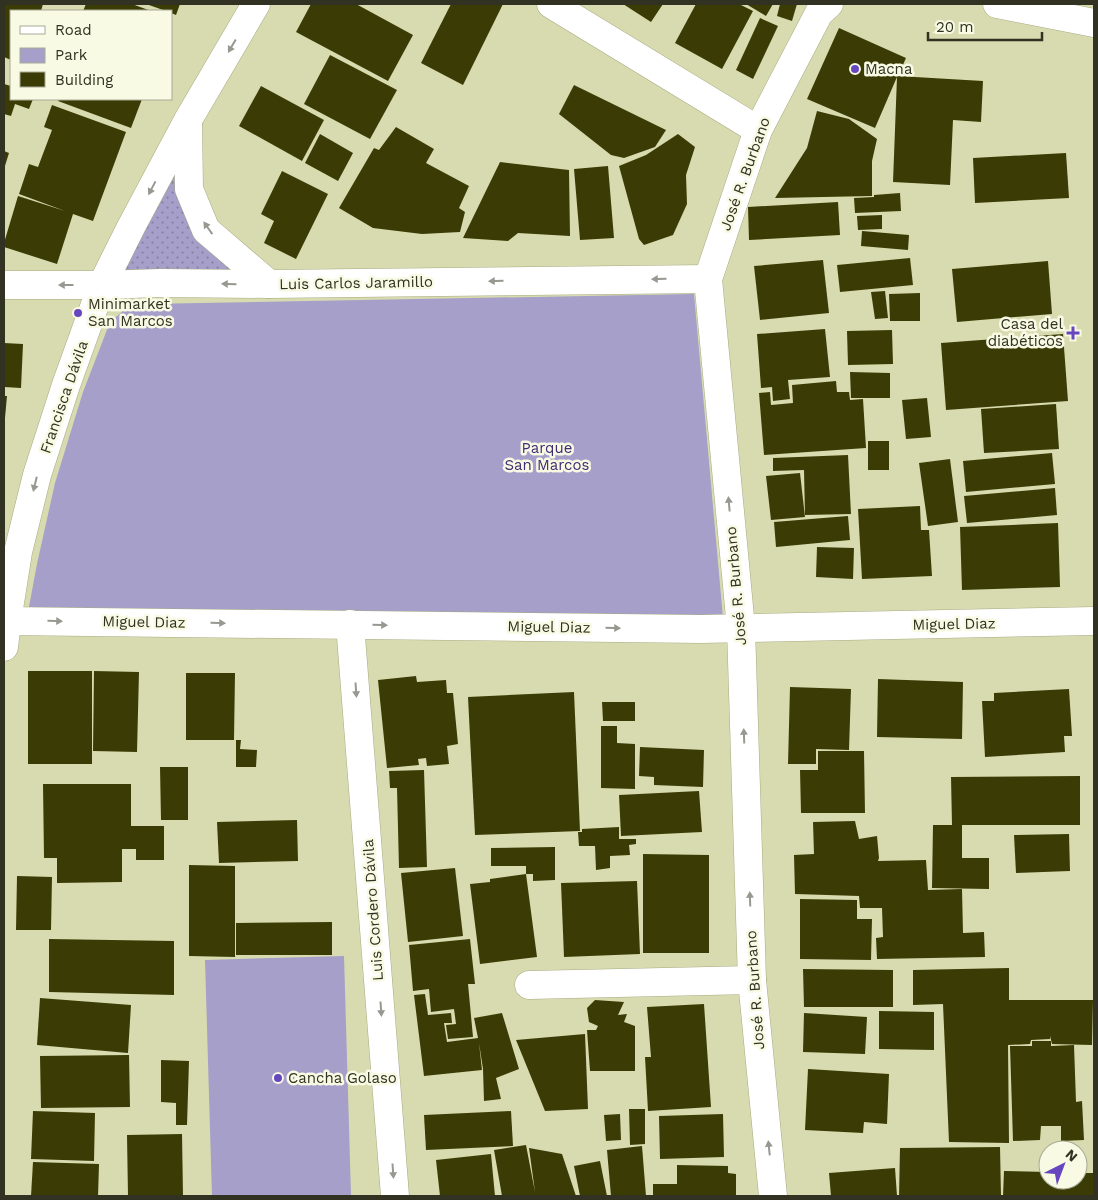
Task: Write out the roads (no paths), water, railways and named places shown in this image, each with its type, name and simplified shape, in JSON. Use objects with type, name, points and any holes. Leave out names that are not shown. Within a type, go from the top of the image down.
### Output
[{"type":"street","name":"Francisca Dávila","points":[[4,648],[5,621],[18,552],[37,476],[66,385],[102,285],[188,120],[256,4]]},
{"type":"street","points":[[551,4],[758,130]]},
{"type":"street","name":"José R. Burbano","points":[[774,1196],[752,980],[740,628],[708,279],[758,130],[819,14],[830,4]]},
{"type":"street","points":[[997,4],[1094,23]]},
{"type":"street","points":[[188,120],[190,189],[206,230],[270,284]]},
{"type":"street","name":"Luis Carlos Jaramillo","points":[[4,285],[708,279]]},
{"type":"street","name":"Miguel Diaz","points":[[5,621],[701,629],[1094,621]]},
{"type":"street","name":"Luis Cordero Dávila","points":[[350,624],[395,1196]]},
{"type":"street","points":[[529,985],[752,980]]},
{"type":"place","name":"Macna","points":[[855,69]]},
{"type":"place","name":"Minimarket San Marcos","points":[[78,313]]},
{"type":"place","name":"Casa del diabéticos","points":[[1073,333]]},
{"type":"place","name":"Cancha Golaso","points":[[278,1078]]},
{"type":"park label","name":"Parque San Marcos","points":[[547,456]]}]
